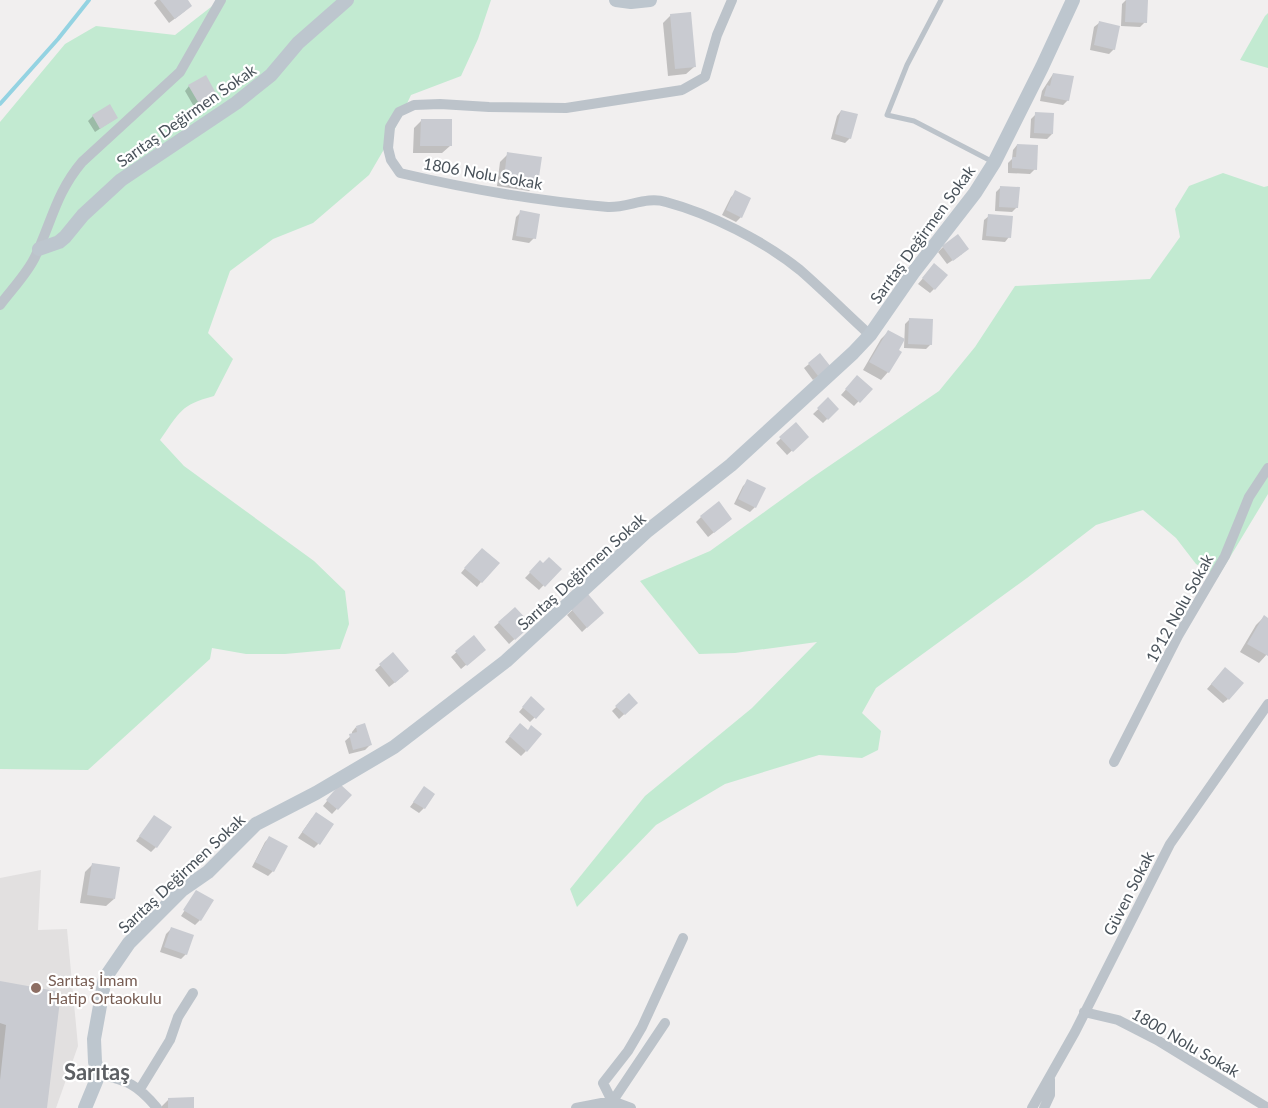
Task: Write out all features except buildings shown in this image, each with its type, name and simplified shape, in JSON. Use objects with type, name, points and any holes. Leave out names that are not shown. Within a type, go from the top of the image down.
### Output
[{"type":"street","points":[[0,305],[35,259],[61,192],[71,175],[82,162],[180,72],[221,0]]},
{"type":"street","name":"Sarıtaş Değirmen Sokak","points":[[39,249],[59,242],[83,215],[121,180],[236,103],[271,75],[298,43],[347,0]]},
{"type":"street","points":[[616,0],[631,2],[650,0]]},
{"type":"street","name":"1806 Nolu Sokak","points":[[732,0],[717,35],[705,77],[682,90],[566,108],[414,105],[399,112],[390,127],[388,148],[391,160],[400,173],[441,183],[573,204],[612,207],[646,200],[664,201],[719,222],[770,249],[799,270],[870,335]]},
{"type":"street","name":"Sarıtaş Değirmen Sokak","points":[[99,1074],[95,1062],[94,1040],[105,978],[129,943],[182,890],[208,872],[256,824],[316,793],[394,747],[506,662],[646,532],[731,465],[870,335],[913,273],[975,193],[994,163],[1073,0]]},
{"type":"street","name":"1912 Nolu Sokak","points":[[1114,762],[1178,636],[1225,556],[1249,497],[1268,468]]},
{"type":"street","name":"Güven Sokak","points":[[1032,1108],[1050,1079],[1170,844],[1268,704]]},
{"type":"street","points":[[610,1104],[603,1083],[642,1027],[683,938]]},
{"type":"street","points":[[140,1089],[170,1040],[178,1017],[193,993]]},
{"type":"street","name":"1800 Nolu Sokak","points":[[1084,1012],[1118,1020],[1157,1040],[1268,1108]]},
{"type":"street","points":[[610,1104],[665,1023]]},
{"type":"street","points":[[85,1108],[99,1074],[124,1080],[140,1089],[157,1108]]},
{"type":"street","points":[[1044,1108],[1050,1095],[1050,1079]]},
{"type":"street","points":[[576,1108],[598,1102],[631,1108]]},
{"type":"lane","points":[[940,0],[907,64],[887,115],[914,120],[994,163]]},
{"type":"shaded area","name":"Sarıtaş İmam Hatip Ortaokulu","points":[[41,870],[38,930],[67,929],[78,1046],[56,1108],[0,1108],[0,878]]},
{"type":"green space","points":[[220,0],[491,0],[478,39],[461,76],[411,95],[390,139],[369,175],[313,223],[273,239],[230,271],[208,333],[233,359],[214,396],[187,406],[160,440],[184,466],[314,561],[345,591],[349,624],[340,649],[285,654],[246,654],[212,648],[210,659],[88,770],[0,769],[0,122],[65,44],[96,26],[175,35]]},
{"type":"green space","points":[[1268,13],[1268,68],[1240,60]]},
{"type":"green space","points":[[1223,173],[1264,187],[1268,186],[1268,494],[1218,577],[1196,564],[1176,538],[1143,510],[1096,525],[876,688],[862,713],[881,731],[878,750],[862,758],[819,755],[725,784],[656,825],[577,907],[570,889],[645,796],[752,708],[817,642],[735,653],[699,654],[640,581],[710,551],[939,391],[975,347],[1015,286],[1150,279],[1180,237],[1175,209],[1189,186]]},
{"type":"waterway","points":[[0,104],[58,39],[89,0]]},
{"type":"place","name":"Sarıtaş İmam Hatip Ortaokulu","points":[[36,988]]},
{"type":"district","name":"Sarıtaş","points":[[97,1071]]}]
